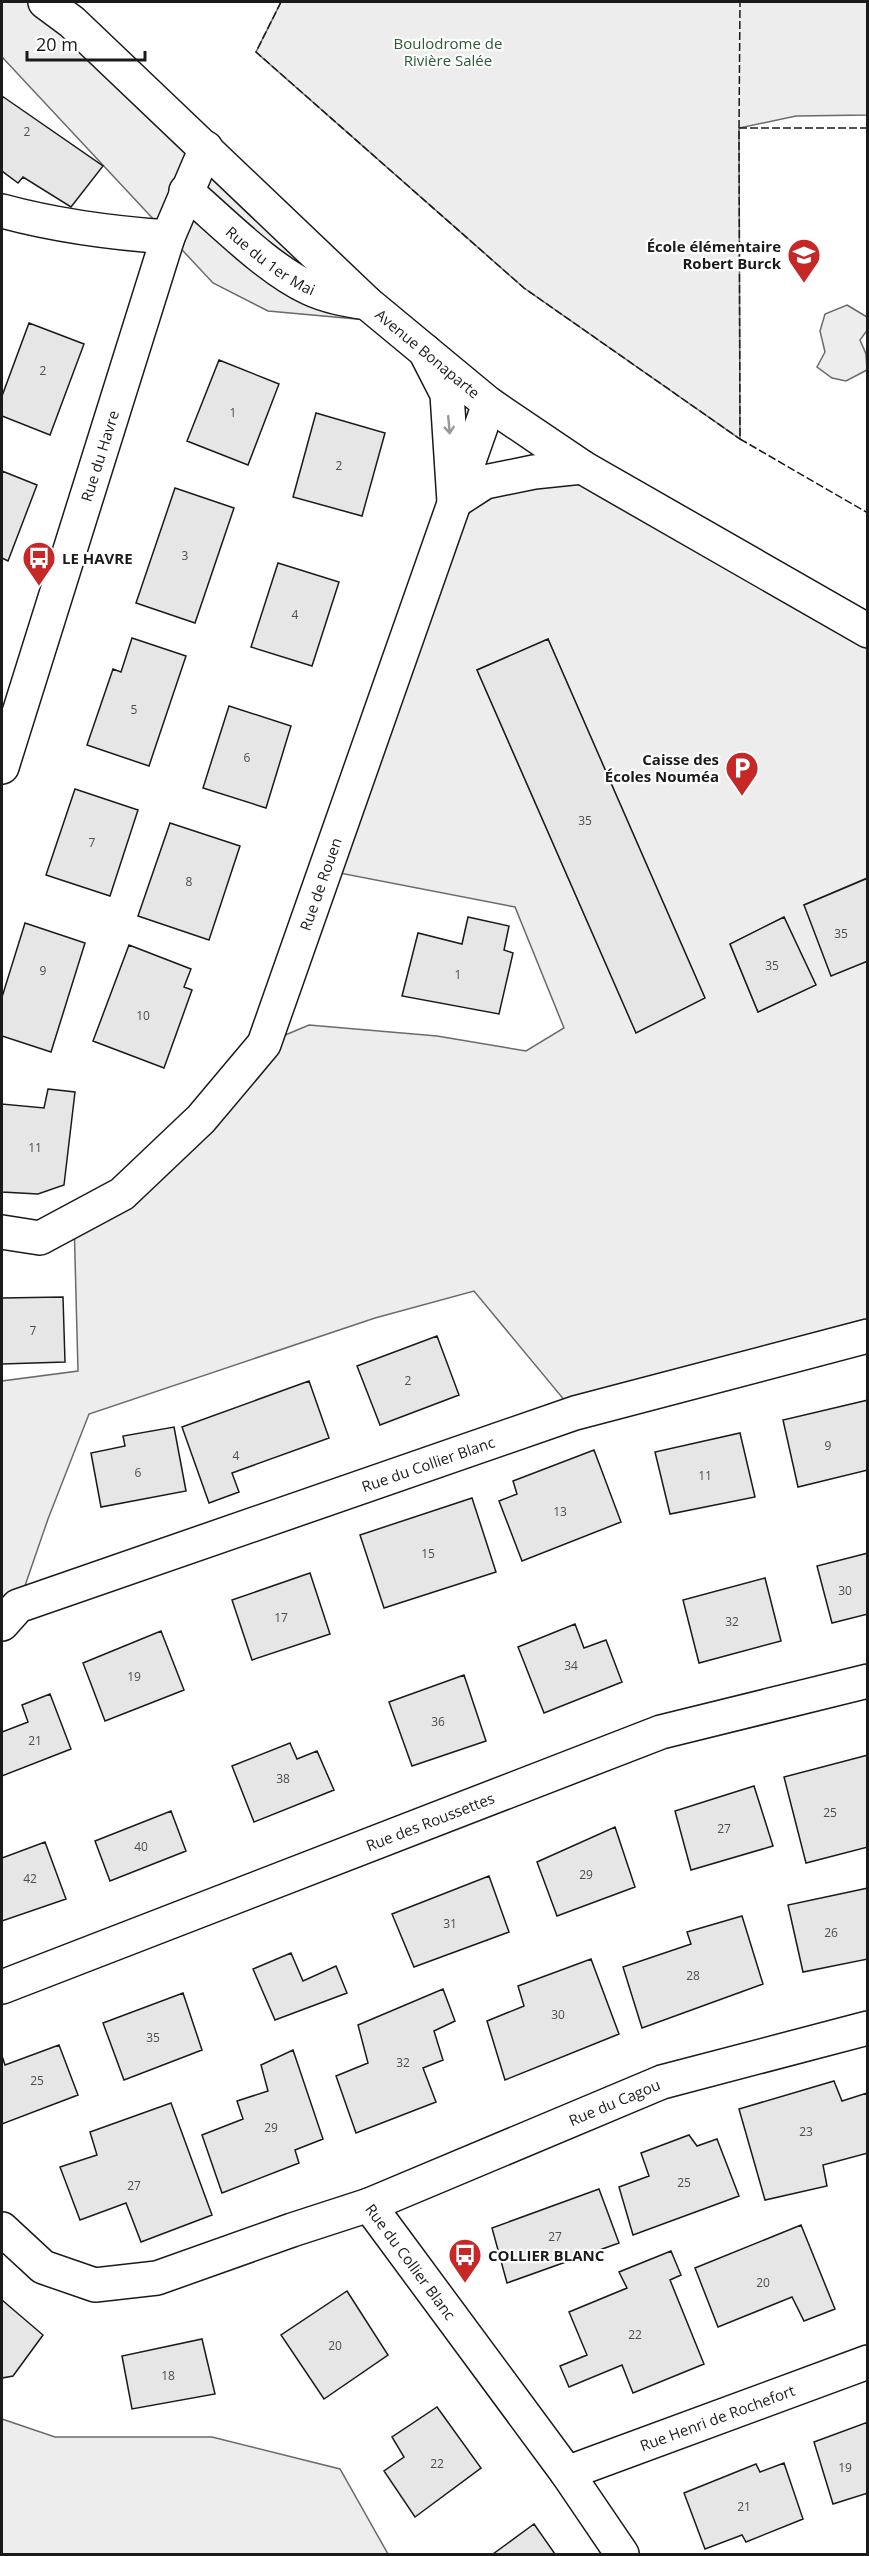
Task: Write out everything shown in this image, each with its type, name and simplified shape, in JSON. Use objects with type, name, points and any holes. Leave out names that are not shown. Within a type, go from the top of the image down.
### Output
[{"type":"street","name":"Avenue Bonaparte","points":[[45,2],[72,22],[367,303],[489,404],[582,467],[867,631]]},
{"type":"street","name":"Rue du Havre","points":[[2,767],[168,237],[206,148]]},
{"type":"street","name":"Rue du 1er Mai","points":[[186,191],[286,276],[310,289],[332,297],[367,303]]},
{"type":"street","points":[[2,211],[46,223],[111,233],[168,237]]},
{"type":"street","points":[[425,351],[447,394],[454,502],[485,482],[534,472],[582,467]]},
{"type":"street","name":"Rue de Rouen","points":[[2,1232],[40,1238],[122,1194],[201,1119],[264,1044],[489,404]]},
{"type":"street","name":"Rue du Collier Blanc","points":[[7,1610],[574,1413],[867,1336]]},
{"type":"street","name":"Rue des Roussettes","points":[[2,1988],[661,1732],[867,1681]]},
{"type":"street","name":"Rue du Cagou","points":[[369,2205],[662,2082],[867,2028]]},
{"type":"street","name":"Rue du Collier Blanc","points":[[2,2229],[43,2267],[95,2285],[157,2278],[369,2205],[567,2472],[622,2554]]},
{"type":"street","name":"Rue Henri de Rochefort","points":[[567,2472],[867,2362]]},
{"type":"shaded area","points":[[2,2],[45,2],[390,322],[268,311],[213,283],[2,57]]},
{"type":"shaded area","points":[[281,2],[867,2],[867,115],[796,116],[739,128],[740,439],[524,288],[256,52]]},
{"type":"shaded area","points":[[847,305],[867,317],[868,329],[860,340],[866,354],[867,370],[846,381],[832,378],[817,367],[825,352],[820,331],[825,314]]},
{"type":"shaded area","points":[[582,467],[867,631],[867,878],[804,905],[867,961],[867,1336],[575,1413],[474,1291],[375,1318],[89,1414],[48,1519],[18,1606],[2,1598],[2,1381],[78,1371],[74,1219],[264,1044],[309,1025],[437,1036],[526,1051],[564,1028],[515,907],[324,870],[454,502]],"holes":[[[548,639],[704,997],[636,1032],[477,670]],[[784,917],[815,985],[758,1012],[730,944]]]},
{"type":"shaded area","points":[[2,2419],[55,2437],[212,2437],[340,2469],[388,2554],[2,2554]]},
{"type":"building","points":[[2,96],[103,166],[71,207],[23,177],[18,183],[2,171]]},
{"type":"building","points":[[29,323],[84,344],[50,435],[2,416],[2,396]]},
{"type":"building","points":[[219,360],[279,384],[248,465],[187,441]]},
{"type":"building","points":[[316,413],[385,433],[362,516],[293,497]]},
{"type":"building","points":[[2,471],[37,485],[8,561],[2,558]]},
{"type":"building","points":[[175,488],[234,508],[195,623],[136,603]]},
{"type":"building","points":[[278,563],[339,582],[312,666],[251,647]]},
{"type":"building","points":[[132,638],[186,656],[149,766],[87,745],[113,669],[121,672]]},
{"type":"building","points":[[548,639],[705,998],[636,1033],[477,670]]},
{"type":"building","points":[[229,706],[291,726],[266,808],[203,788]]},
{"type":"building","points":[[75,789],[138,810],[110,896],[46,875]]},
{"type":"building","points":[[170,823],[240,846],[209,940],[138,916]]},
{"type":"building","points":[[868,878],[868,961],[831,976],[804,905]]},
{"type":"building","points":[[468,917],[509,926],[504,950],[513,953],[499,1014],[402,996],[418,933],[462,944]]},
{"type":"building","points":[[784,917],[816,985],[758,1012],[730,944]]},
{"type":"building","points":[[25,923],[85,943],[51,1052],[2,1036],[2,997]]},
{"type":"building","points":[[129,945],[191,969],[184,987],[192,990],[164,1068],[93,1041]]},
{"type":"building","points":[[48,1089],[75,1092],[64,1185],[38,1194],[2,1192],[2,1104],[44,1108]]},
{"type":"building","points":[[63,1297],[65,1362],[2,1364],[2,1298]]},
{"type":"building","points":[[437,1336],[459,1395],[380,1425],[357,1366]]},
{"type":"building","points":[[309,1381],[329,1438],[232,1473],[239,1492],[209,1503],[182,1427]]},
{"type":"building","points":[[868,1400],[868,1470],[798,1487],[783,1420]]},
{"type":"building","points":[[174,1427],[186,1491],[101,1507],[91,1453],[125,1446],[123,1436]]},
{"type":"building","points":[[740,1433],[755,1497],[670,1514],[655,1452]]},
{"type":"building","points":[[594,1450],[621,1522],[522,1561],[499,1501],[517,1494],[513,1481]]},
{"type":"building","points":[[472,1498],[496,1572],[384,1608],[360,1535]]},
{"type":"building","points":[[868,1553],[868,1614],[832,1623],[817,1566]]},
{"type":"building","points":[[310,1573],[330,1634],[252,1660],[232,1600]]},
{"type":"building","points":[[765,1578],[781,1641],[699,1663],[683,1600]]},
{"type":"building","points":[[575,1624],[584,1648],[606,1640],[622,1682],[544,1713],[518,1647]]},
{"type":"building","points":[[161,1631],[184,1690],[105,1721],[83,1663]]},
{"type":"building","points":[[464,1675],[486,1741],[412,1766],[389,1702]]},
{"type":"building","points":[[50,1694],[71,1749],[2,1776],[2,1732],[28,1722],[22,1705]]},
{"type":"building","points":[[290,1743],[297,1759],[317,1751],[334,1790],[254,1822],[232,1766]]},
{"type":"building","points":[[868,1755],[868,1847],[806,1863],[784,1777]]},
{"type":"building","points":[[754,1786],[773,1846],[691,1870],[675,1811]]},
{"type":"building","points":[[171,1811],[186,1851],[110,1881],[95,1841]]},
{"type":"building","points":[[615,1827],[635,1887],[557,1916],[537,1862]]},
{"type":"building","points":[[45,1842],[66,1899],[2,1921],[2,1858]]},
{"type":"building","points":[[489,1876],[509,1932],[414,1967],[392,1914]]},
{"type":"building","points":[[868,1888],[868,1959],[803,1972],[788,1905]]},
{"type":"building","points":[[742,1916],[763,1984],[642,2028],[623,1967],[691,1944],[687,1932]]},
{"type":"building","points":[[291,1953],[303,1981],[336,1966],[347,1993],[275,2020],[253,1969]]},
{"type":"building","points":[[591,1959],[619,2034],[505,2080],[487,2021],[524,2006],[518,1986]]},
{"type":"building","points":[[443,1989],[455,2021],[434,2031],[443,2060],[423,2068],[436,2102],[356,2133],[336,2076],[368,2063],[358,2025]]},
{"type":"building","points":[[183,1993],[202,2050],[124,2080],[103,2023]]},
{"type":"building","points":[[59,2045],[78,2095],[2,2124],[2,2056],[5,2065]]},
{"type":"building","points":[[293,2050],[323,2139],[295,2150],[299,2163],[222,2193],[202,2135],[243,2119],[237,2101],[268,2091],[261,2065]]},
{"type":"building","points":[[834,2081],[842,2101],[867,2093],[868,2153],[823,2165],[827,2186],[765,2200],[739,2109]]},
{"type":"building","points":[[171,2103],[212,2215],[141,2242],[126,2203],[80,2220],[60,2167],[97,2155],[90,2132]]},
{"type":"building","points":[[689,2135],[697,2146],[717,2139],[739,2196],[633,2235],[619,2187],[649,2176],[641,2153]]},
{"type":"building","points":[[599,2189],[619,2243],[507,2283],[492,2228]]},
{"type":"building","points":[[801,2225],[835,2309],[804,2321],[792,2297],[718,2327],[695,2268]]},
{"type":"building","points":[[671,2251],[681,2275],[670,2280],[704,2364],[633,2393],[622,2365],[569,2387],[560,2366],[587,2355],[569,2312],[627,2288],[619,2272]]},
{"type":"building","points":[[347,2291],[388,2355],[324,2399],[281,2335]]},
{"type":"building","points":[[2,2300],[43,2335],[13,2376],[2,2378]]},
{"type":"building","points":[[202,2339],[215,2394],[132,2409],[122,2356]]},
{"type":"building","points":[[437,2407],[481,2468],[415,2517],[384,2471],[404,2457],[392,2437]]},
{"type":"building","points":[[868,2422],[868,2493],[833,2504],[814,2442]]},
{"type":"building","points":[[784,2463],[803,2519],[746,2542],[742,2535],[705,2549],[684,2493],[756,2464],[760,2472]]},
{"type":"building","points":[[534,2524],[555,2554],[493,2554]]},
{"type":"fence","points":[[281,2],[256,52],[524,288],[740,439]]},
{"type":"fence","points":[[739,128],[740,2]]},
{"type":"fence","points":[[868,128],[739,128],[740,439],[868,513]]},
{"type":"place","name":"École élémentaire Robert Burck","points":[[804,284]]},
{"type":"place","name":"LE HAVRE","points":[[39,587]]},
{"type":"place","name":"Caisse des Écoles Nouméa","points":[[742,797]]},
{"type":"place","name":"COLLIER BLANC","points":[[465,2284]]},
{"type":"park label","name":"Boulodrome de Rivière Salée","points":[[448,52]]}]
